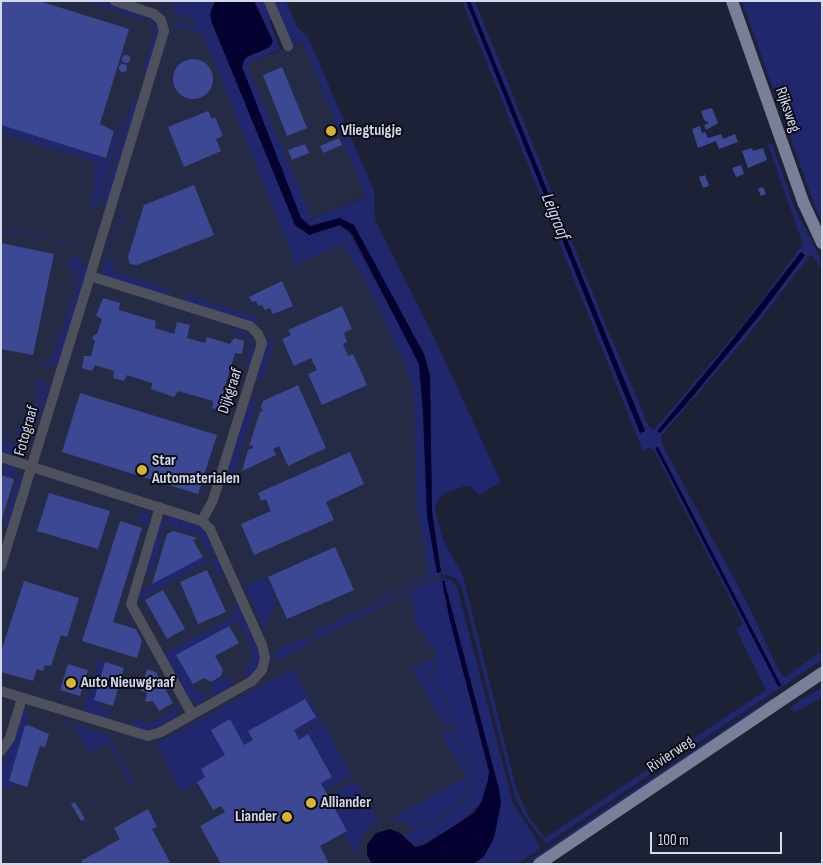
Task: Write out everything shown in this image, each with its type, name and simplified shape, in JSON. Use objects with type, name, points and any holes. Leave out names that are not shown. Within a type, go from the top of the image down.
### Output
[{"type":"main road","name":"Rijksweg","points":[[732,1],[814,228],[822,243]]},
{"type":"main road","name":"Rivierweg","points":[[539,864],[822,673]]},
{"type":"street","points":[[90,276],[164,30],[161,20],[154,14],[115,1]]},
{"type":"street","points":[[269,1],[288,46]]},
{"type":"street","name":"Fotograaf","points":[[90,276],[31,467],[202,521]]},
{"type":"street","name":"Dijkgraaf","points":[[90,276],[250,326],[261,338],[261,348],[213,500],[202,521]]},
{"type":"street","points":[[1,457],[31,467],[1,566]]},
{"type":"street","points":[[160,507],[131,604],[192,714]]},
{"type":"street","points":[[1,692],[144,736],[161,732],[256,678],[262,670],[265,658],[262,645],[210,529],[202,521]]},
{"type":"street","points":[[1,751],[10,738],[22,698]]},
{"type":"shaded area","points":[[1,1],[246,1],[235,64],[299,224],[339,222],[421,355],[428,504],[440,572],[491,772],[440,864],[1,864]]},
{"type":"shaded area","points":[[84,1],[99,1],[143,15],[142,19]]},
{"type":"shaded area","points":[[175,1],[215,1],[210,14],[212,23],[295,225],[304,232],[313,235],[337,226],[348,230],[415,355],[421,372],[427,516],[437,572],[441,571],[432,512],[430,376],[424,354],[354,226],[340,218],[310,226],[301,218],[242,67],[247,57],[270,46],[252,1],[266,1],[274,19],[269,21],[280,49],[247,64],[312,219],[366,197],[302,41],[290,46],[272,1],[286,1],[297,27],[308,37],[374,191],[375,220],[432,333],[501,482],[479,495],[471,487],[465,486],[445,493],[437,502],[435,509],[443,540],[463,576],[517,791],[529,817],[545,838],[766,690],[736,629],[743,624],[654,450],[648,448],[643,451],[462,1],[475,1],[598,306],[649,427],[654,430],[747,320],[803,244],[768,145],[772,144],[795,209],[822,261],[822,270],[811,254],[749,334],[661,436],[662,444],[749,607],[780,673],[785,677],[822,651],[822,660],[546,844],[525,817],[515,798],[461,585],[455,578],[442,574],[420,581],[309,629],[429,575],[416,499],[415,410],[412,388],[406,367],[368,286],[342,243],[296,265],[203,34],[179,25],[174,34],[175,21],[195,27],[197,21],[172,12]]},
{"type":"shaded area","points":[[742,1],[822,1],[822,223],[813,201]]},
{"type":"shaded area","points":[[146,16],[154,22],[158,33],[148,70],[142,72],[154,34],[152,25]]},
{"type":"shaded area","points":[[302,41],[367,196],[312,219],[247,64]]},
{"type":"shaded area","points":[[136,97],[139,98],[107,204],[101,207],[134,99]]},
{"type":"shaded area","points":[[126,115],[97,208],[91,208],[96,173],[92,172],[95,164],[108,159],[117,127]]},
{"type":"shaded area","points":[[1,125],[106,158],[96,162],[1,133]]},
{"type":"shaded area","points":[[118,218],[126,220],[127,223],[119,221],[107,258],[113,261],[113,270],[172,291],[165,295],[108,277],[102,272]]},
{"type":"shaded area","points":[[1,228],[75,244],[85,247],[1,230]]},
{"type":"shaded area","points":[[74,257],[82,259],[71,295],[75,270],[68,268],[70,260]]},
{"type":"shaded area","points":[[85,261],[88,267],[59,362],[51,367]]},
{"type":"shaded area","points":[[185,294],[258,318],[256,323],[187,302]]},
{"type":"shaded area","points":[[71,295],[49,367],[42,365],[41,360],[48,362]]},
{"type":"shaded area","points":[[235,327],[242,330],[252,340],[254,352],[249,366],[245,364],[250,348],[249,341],[243,334],[232,331]]},
{"type":"shaded area","points":[[273,337],[273,344],[263,379],[261,380],[257,377],[267,342]]},
{"type":"shaded area","points":[[35,379],[45,381],[28,436],[1,435],[1,432],[16,435],[17,429],[23,428],[24,424],[31,425],[39,383],[33,381]]},
{"type":"shaded area","points":[[47,382],[50,386],[49,392],[29,439]]},
{"type":"shaded area","points":[[258,396],[241,451],[235,448],[249,403]]},
{"type":"shaded area","points":[[1,442],[29,445],[21,453],[12,455],[1,452]]},
{"type":"shaded area","points":[[234,450],[241,453],[233,478],[228,470]]},
{"type":"shaded area","points":[[4,463],[14,468],[21,480],[7,529],[3,527],[18,478],[2,473]]},
{"type":"shaded area","points":[[135,505],[148,512],[150,527],[138,523],[142,509]]},
{"type":"shaded area","points":[[175,517],[181,519],[178,529],[167,523],[162,528],[163,537],[156,535],[162,521]]},
{"type":"shaded area","points":[[183,520],[201,527],[214,551],[208,554],[199,535],[180,529]]},
{"type":"shaded area","points":[[155,537],[162,539],[152,572],[149,574],[144,573]]},
{"type":"shaded area","points":[[203,557],[205,561],[213,557],[217,558],[223,573],[219,577],[211,560],[136,601],[140,587],[150,589],[152,584]]},
{"type":"shaded area","points":[[266,577],[276,600],[264,629],[245,586]]},
{"type":"shaded area","points":[[443,578],[451,580],[457,587],[513,803],[540,846],[539,850],[517,864],[474,864],[484,856],[494,838],[496,827],[489,780],[481,803],[463,821],[418,847],[404,838],[413,830],[439,820],[471,795],[468,755],[451,730],[455,727],[453,723],[447,724],[450,705],[431,678],[438,657],[415,621],[411,591],[315,640],[313,636],[315,631],[426,583]]},
{"type":"shaded area","points":[[237,603],[259,653],[258,667],[247,678],[245,672],[253,651],[238,620],[177,655],[198,693],[202,691],[207,700],[193,701],[188,698],[163,655],[235,615],[232,606]]},
{"type":"shaded area","points":[[305,637],[311,642],[276,661],[274,652]]},
{"type":"shaded area","points":[[436,657],[429,678],[448,705],[445,727],[412,668]]},
{"type":"shaded area","points":[[99,660],[105,662],[94,700],[100,702],[99,707],[111,710],[109,719],[83,711]]},
{"type":"shaded area","points":[[293,669],[321,720],[296,734],[294,730],[315,717],[305,699],[249,731],[253,740],[201,769],[205,777],[182,792],[156,744]]},
{"type":"shaded area","points":[[225,677],[236,683],[214,696],[209,686]]},
{"type":"shaded area","points":[[822,687],[822,697],[794,713],[790,707]]},
{"type":"shaded area","points":[[773,697],[773,700],[528,864],[524,864]]},
{"type":"shaded area","points":[[180,706],[175,717],[154,728],[144,729],[133,726],[135,719],[150,724]]},
{"type":"shaded area","points":[[24,709],[29,711],[9,781],[13,783],[11,790],[1,787],[1,771]]},
{"type":"shaded area","points":[[64,721],[108,736],[135,784],[131,786],[108,743],[90,753],[73,725],[66,728]]},
{"type":"shaded area","points":[[323,723],[352,775],[325,790],[321,783],[332,777],[309,735],[299,740],[298,737]]},
{"type":"shaded area","points":[[448,729],[466,755],[469,794],[434,821],[411,828],[402,821],[391,819],[466,777],[441,733]]},
{"type":"shaded area","points":[[355,781],[378,821],[362,835],[359,851],[353,851],[343,833],[347,830],[328,796]]},
{"type":"water","points":[[215,1],[254,1],[273,41],[270,47],[247,57],[242,67],[301,218],[310,226],[340,218],[354,225],[424,354],[430,376],[432,512],[441,572],[437,573],[427,516],[419,364],[352,234],[340,225],[309,235],[295,225],[212,23],[210,14]]},
{"type":"water","name":"Leigraaf","points":[[466,1],[470,1],[645,431],[640,433]]},
{"type":"water","points":[[801,252],[805,255],[759,316],[687,403],[660,433],[658,432],[658,430],[734,338]]},
{"type":"water","points":[[444,580],[499,789],[501,803],[494,838],[484,856],[474,864],[372,864],[367,855],[367,845],[376,833],[390,829],[400,833],[415,847],[424,845],[474,813],[481,803],[488,780],[489,771],[450,621],[442,581]]},
{"type":"building","points":[[1,1],[39,1],[129,29],[100,124],[114,131],[106,158],[1,125]]},
{"type":"building","points":[[126,55],[130,59],[126,63],[122,59]]},
{"type":"building","points":[[197,59],[204,62],[210,68],[213,79],[212,87],[204,96],[197,99],[189,99],[182,96],[174,87],[173,75],[176,68],[185,60]]},
{"type":"building","points":[[123,64],[127,68],[123,72],[119,68]]},
{"type":"building","points":[[282,67],[307,128],[287,136],[263,75]]},
{"type":"building","points":[[712,108],[718,123],[706,130],[704,125],[709,123],[704,120],[701,111]]},
{"type":"building","points":[[208,111],[212,119],[215,117],[223,136],[216,139],[221,151],[184,167],[168,127]]},
{"type":"building","points":[[700,126],[702,133],[705,132],[708,138],[721,134],[723,139],[735,134],[738,142],[719,149],[716,141],[698,148],[692,129]]},
{"type":"building","points":[[339,138],[342,145],[323,153],[320,146]]},
{"type":"building","points":[[305,144],[309,153],[292,160],[288,150]]},
{"type":"building","points":[[752,148],[753,151],[763,148],[767,160],[748,168],[742,151]]},
{"type":"building","points":[[741,165],[744,174],[736,177],[732,168]]},
{"type":"building","points":[[705,175],[709,186],[703,188],[699,177]]},
{"type":"building","points":[[194,185],[214,235],[137,265],[130,264],[128,257],[144,205]]},
{"type":"building","points":[[763,187],[766,194],[761,196],[758,189]]},
{"type":"building","points":[[1,243],[54,254],[33,355],[1,349]]},
{"type":"building","points":[[282,281],[293,306],[273,314],[270,308],[265,310],[262,305],[258,306],[256,301],[252,302],[249,297]]},
{"type":"building","points":[[103,298],[120,303],[119,310],[156,321],[155,328],[174,334],[177,322],[190,325],[187,338],[205,343],[207,337],[230,344],[234,338],[244,341],[242,354],[235,353],[222,397],[228,400],[224,411],[212,408],[213,401],[178,391],[174,397],[151,389],[152,383],[127,375],[124,381],[113,378],[114,371],[95,365],[92,371],[82,368],[84,356],[91,356],[95,341],[92,338],[97,334],[102,319],[96,316]]},
{"type":"building","points":[[342,306],[352,329],[344,333],[347,342],[343,344],[348,356],[353,354],[367,385],[322,405],[308,374],[317,370],[311,358],[294,366],[282,339],[291,335],[288,330]]},
{"type":"building","points":[[298,385],[326,448],[288,466],[279,446],[273,449],[276,455],[242,471],[248,450],[253,448],[252,445],[249,446],[260,412],[263,411],[261,407],[263,401]]},
{"type":"building","points":[[80,393],[217,435],[198,494],[62,452]]},
{"type":"building","points":[[350,452],[364,484],[326,502],[334,520],[254,555],[241,524],[271,511],[266,499],[261,501],[258,493]]},
{"type":"building","points":[[1,475],[14,479],[2,519],[1,518]]},
{"type":"building","points":[[49,493],[110,511],[98,549],[37,531]]},
{"type":"building","points":[[120,521],[142,528],[113,622],[136,629],[142,641],[137,658],[82,641]]},
{"type":"building","points":[[173,531],[197,538],[193,540],[203,557],[152,584],[167,534]]},
{"type":"building","points":[[335,547],[354,590],[287,619],[268,577]]},
{"type":"building","points":[[207,570],[226,612],[198,624],[180,582]]},
{"type":"building","points":[[24,581],[79,598],[67,637],[61,635],[51,666],[45,665],[43,671],[37,669],[33,681],[1,672],[1,652]]},
{"type":"building","points":[[163,590],[185,629],[167,639],[145,600]]},
{"type":"building","points":[[229,626],[239,643],[215,656],[223,670],[221,676],[211,682],[204,678],[193,684],[176,655]]},
{"type":"building","points":[[105,662],[124,668],[113,706],[94,700]]},
{"type":"building","points":[[68,664],[88,670],[80,696],[60,690]]},
{"type":"building","points":[[147,669],[156,672],[173,703],[159,711],[153,701],[145,702],[147,693],[141,691]]},
{"type":"building","points":[[305,699],[316,717],[294,730],[299,740],[308,734],[332,777],[321,783],[347,831],[320,846],[329,864],[221,864],[200,826],[225,812],[221,806],[213,810],[197,782],[205,777],[201,769],[225,755],[211,730],[230,719],[244,745],[253,740],[248,731]]},
{"type":"building","points":[[28,725],[49,734],[45,747],[40,746],[27,787],[9,781],[25,726]]},
{"type":"building","points":[[75,802],[85,819],[81,821],[71,804]]},
{"type":"building","points":[[148,809],[157,827],[152,829],[171,864],[83,864],[81,861],[120,839],[114,828]]},
{"type":"waterway","points":[[657,448],[779,684]]},
{"type":"place","name":"Vliegtuigje","points":[[331,131]]},
{"type":"place","name":"Star Automaterialen","points":[[142,470]]},
{"type":"place","name":"Auto Nieuwgraaf","points":[[71,683]]},
{"type":"place","name":"Alliander","points":[[311,803]]},
{"type":"place","name":"Liander","points":[[287,817]]}]
